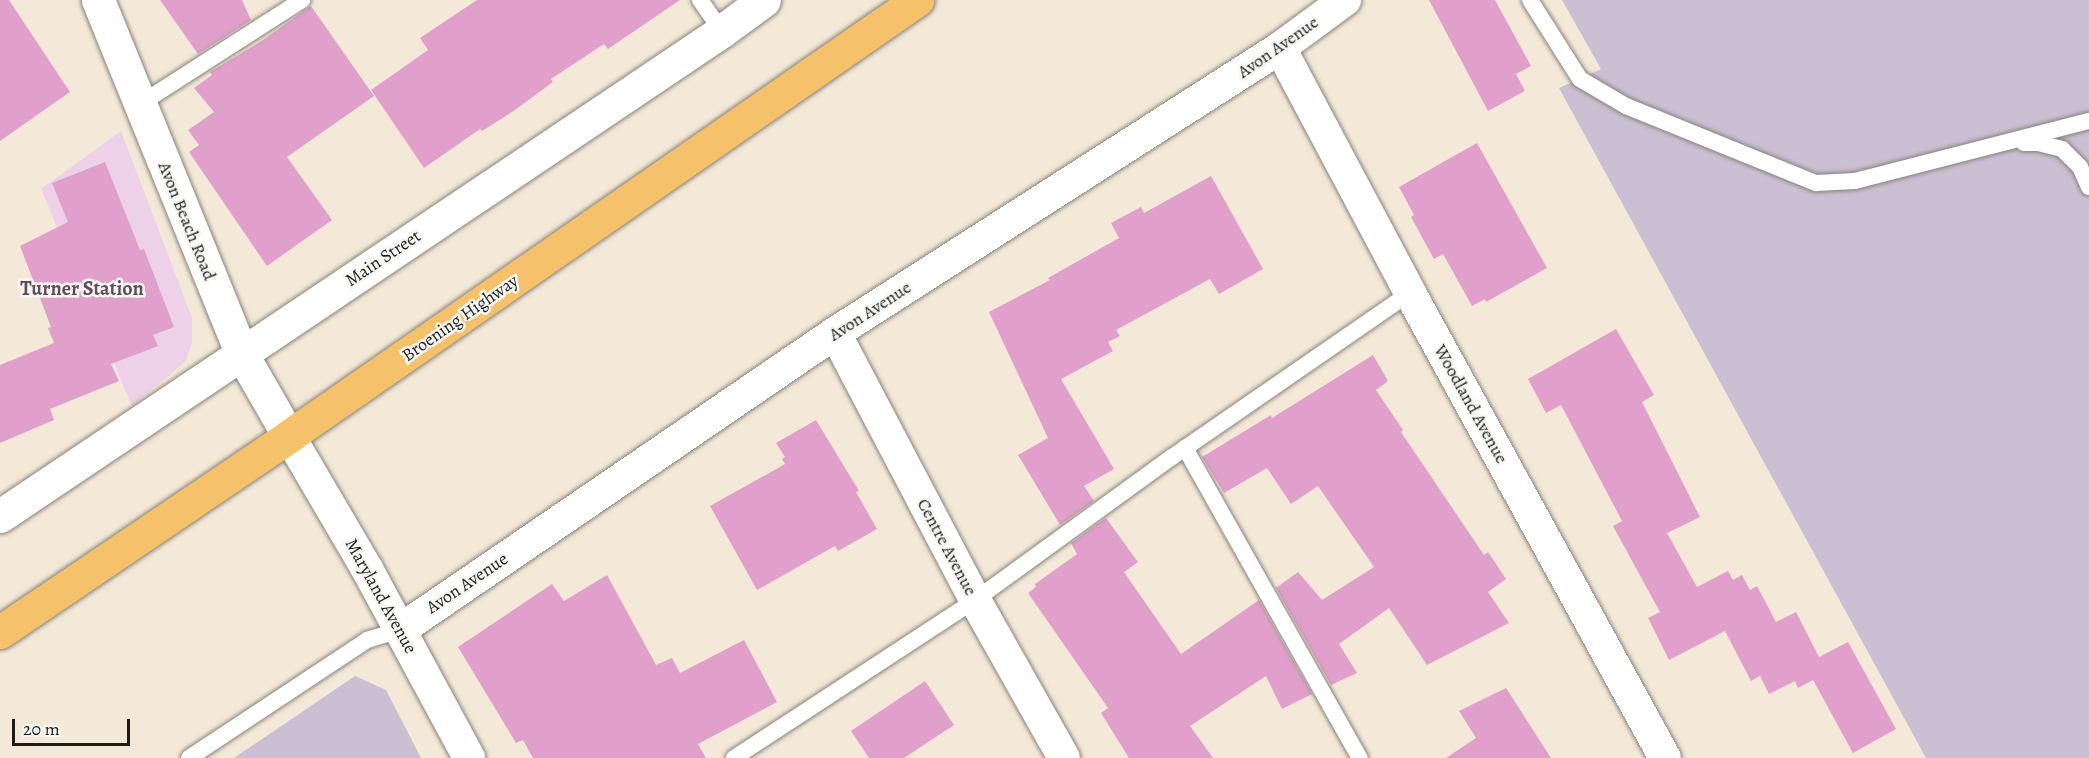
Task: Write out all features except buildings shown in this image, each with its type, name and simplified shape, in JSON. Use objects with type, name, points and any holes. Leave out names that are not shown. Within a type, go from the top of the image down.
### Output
[{"type":"main road","name":"Broening Highway","points":[[0,632],[289,436],[917,0]]},
{"type":"street","name":"Avon Beach Road","points":[[98,0],[241,353],[289,436]]},
{"type":"street","name":"Main Street","points":[[0,516],[765,0]]},
{"type":"street","name":"Avon Avenue","points":[[400,630],[835,333],[1280,48],[1345,0]]},
{"type":"street","name":"Woodland Avenue","points":[[1280,48],[1410,293],[1665,758]]},
{"type":"street","name":"Centre Avenue","points":[[835,333],[975,600],[1064,758]]},
{"type":"street","name":"Maryland Avenue","points":[[289,436],[400,630],[469,758]]},
{"type":"lane","points":[[140,104],[302,0]]},
{"type":"lane","points":[[700,0],[722,31]]},
{"type":"lane","points":[[1530,0],[1580,79],[1626,106],[1816,183],[1855,182],[2089,121]]},
{"type":"lane","points":[[2002,144],[2038,143],[2062,149],[2080,166],[2089,187]]},
{"type":"lane","points":[[734,758],[975,600],[1185,448],[1410,293]]},
{"type":"lane","points":[[1185,448],[1360,758]]},
{"type":"lane","points":[[189,758],[367,640],[400,630]]},
{"type":"shaded area","points":[[1562,0],[2089,0],[2089,758],[1926,758],[1559,88],[1601,69]]},
{"type":"shaded area","points":[[121,131],[192,318],[192,343],[185,362],[132,406],[41,189]]},
{"type":"shaded area","points":[[355,676],[386,690],[421,758],[234,758]]},
{"type":"district","name":"Turner Station","points":[[82,288]]}]
